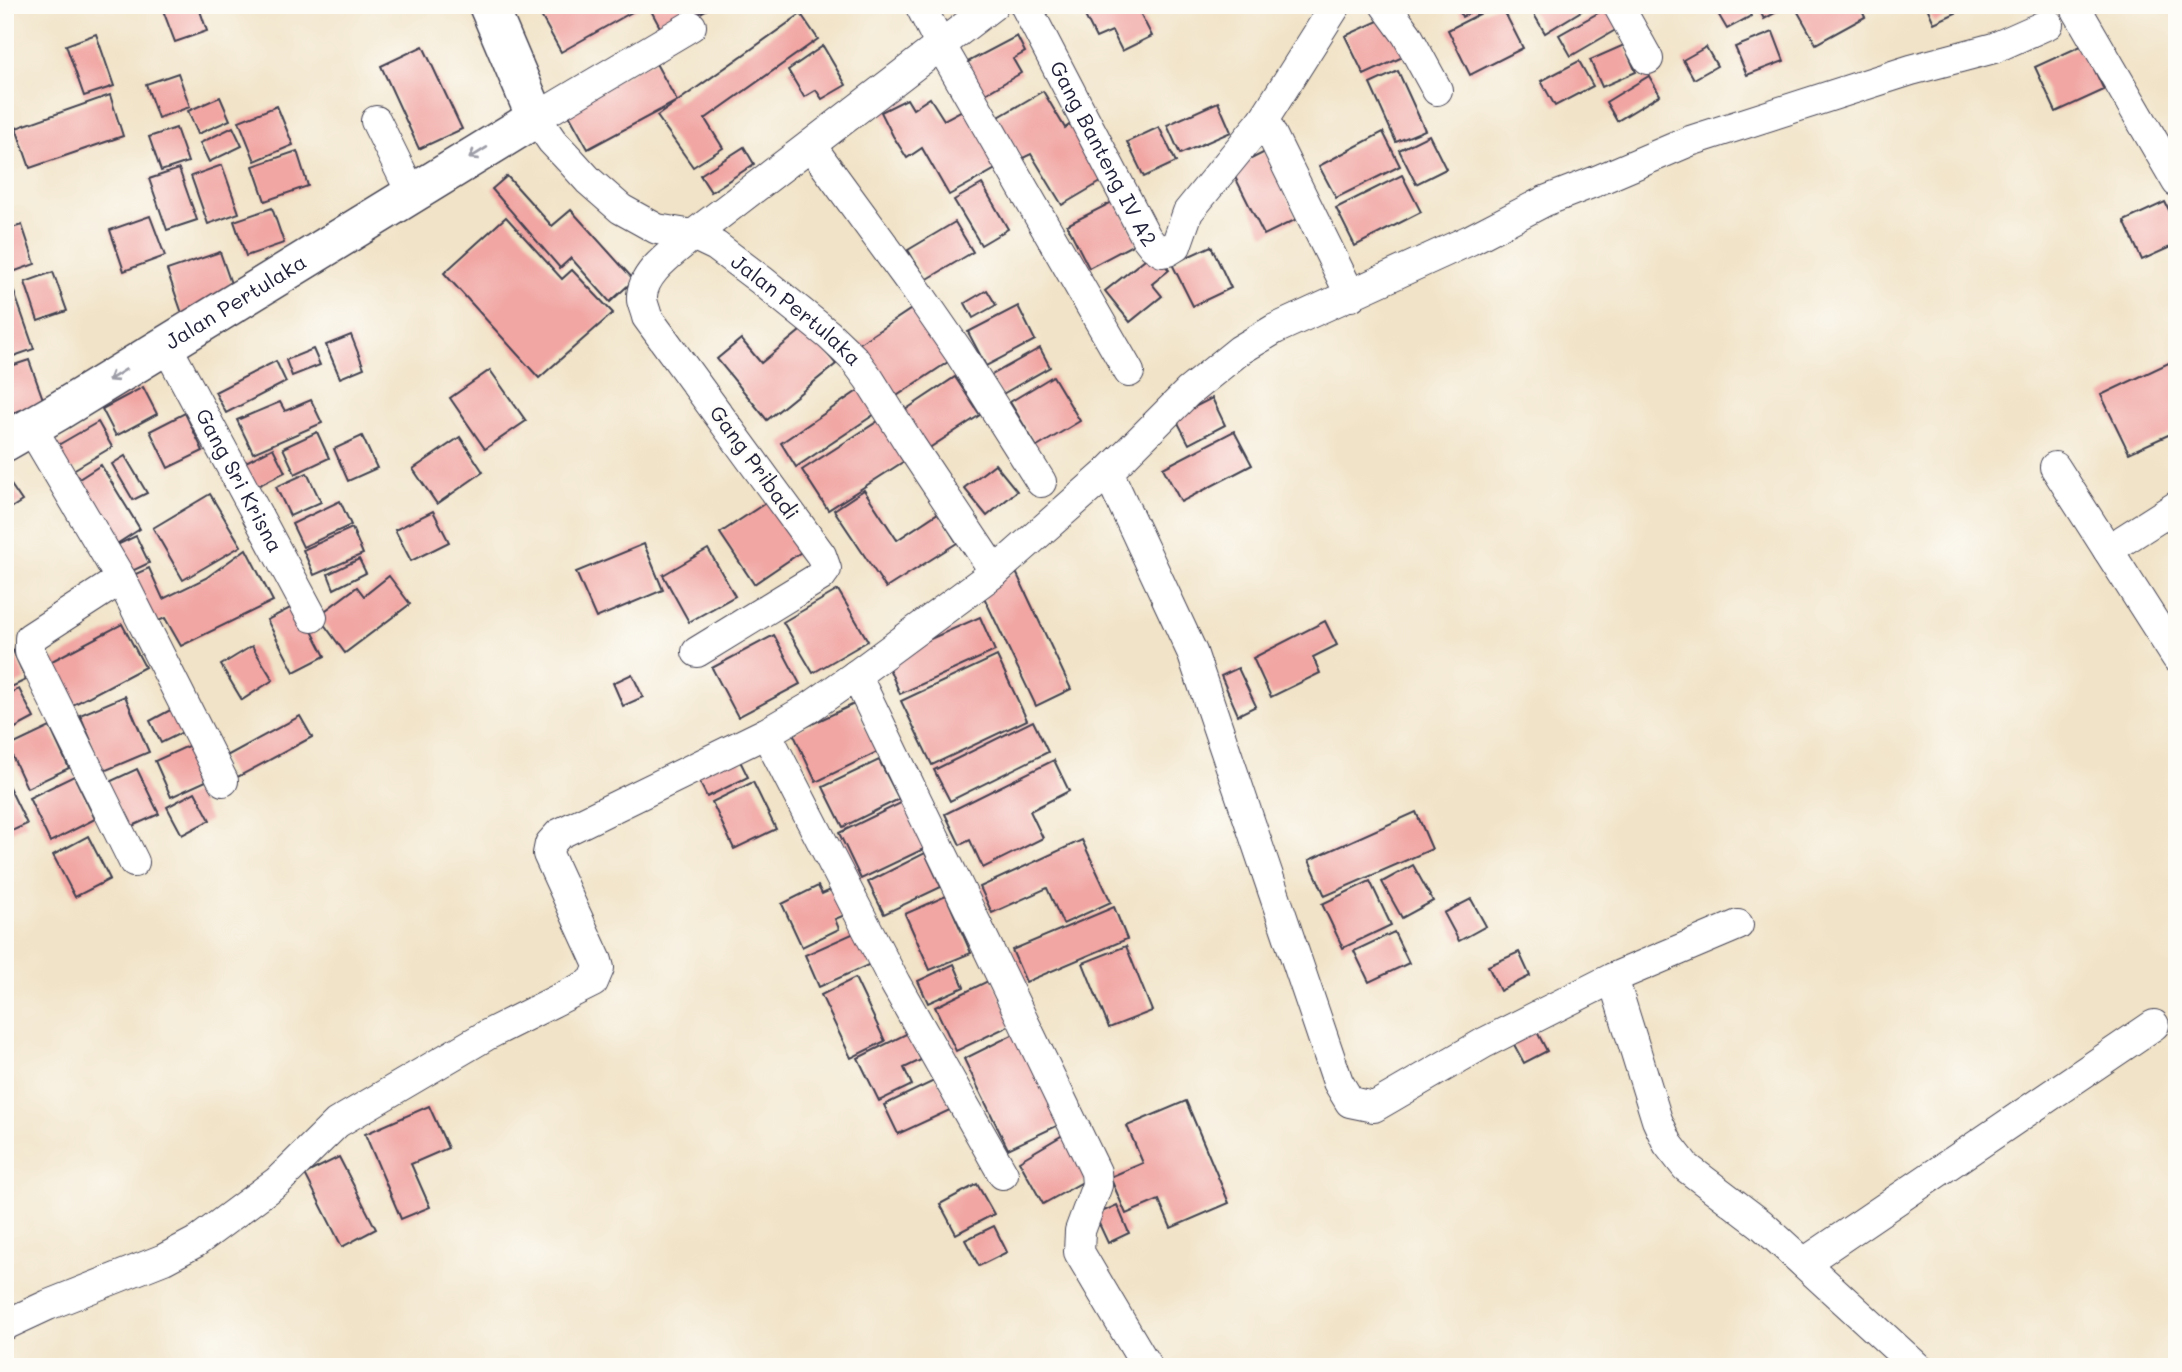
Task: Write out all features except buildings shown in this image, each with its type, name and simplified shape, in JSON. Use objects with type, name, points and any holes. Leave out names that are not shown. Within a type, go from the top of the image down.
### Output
[{"type":"street","name":"Jalan Pertulaka","points":[[488,5],[536,118],[552,141],[589,181],[621,209],[657,229],[693,235],[716,246],[830,335],[869,379],[995,572]]},
{"type":"street","points":[[920,5],[1129,372]]},
{"type":"street","points":[[693,235],[993,5]]},
{"type":"street","name":"Gang Banteng IV A2","points":[[1025,5],[1153,246],[1162,252],[1176,246],[1188,212],[1264,119]]},
{"type":"street","points":[[1336,5],[1264,119],[1351,296]]},
{"type":"street","points":[[1385,5],[1407,35],[1437,90]]},
{"type":"street","points":[[1618,5],[1648,59]]},
{"type":"street","points":[[2078,5],[2077,10],[2177,182]]},
{"type":"street","points":[[5,1325],[163,1259],[196,1242],[278,1181],[337,1124],[487,1035],[593,982],[599,968],[597,961],[548,854],[550,845],[559,834],[766,733],[809,708],[856,675],[995,572],[1108,472],[1188,392],[1240,350],[1275,330],[1470,240],[1545,201],[1690,141],[1910,70],[1994,48],[2048,24]]},
{"type":"street","points":[[536,118],[691,26]]},
{"type":"street","name":"Jalan Pertulaka","points":[[18,435],[536,118]]},
{"type":"street","points":[[376,121],[412,194]]},
{"type":"street","points":[[811,146],[959,352],[1041,482]]},
{"type":"street","name":"Gang Pribadi","points":[[693,235],[651,274],[644,287],[642,300],[647,317],[821,555],[826,569],[821,576],[697,652]]},
{"type":"street","name":"Gang Sri Krisna","points":[[166,345],[312,617]]},
{"type":"street","points":[[18,435],[121,579],[223,782]]},
{"type":"street","points":[[2055,467],[2177,658]]},
{"type":"street","points":[[1108,472],[1192,652],[1338,1082],[1350,1102],[1374,1107],[1484,1043],[1613,978],[1738,925]]},
{"type":"street","points":[[2108,550],[2177,506]]},
{"type":"street","points":[[121,579],[43,628],[30,638],[29,644],[30,652],[134,862]]},
{"type":"street","points":[[856,675],[1096,1172],[1097,1185],[1080,1231],[1079,1252],[1147,1367]]},
{"type":"street","points":[[766,733],[894,983],[1003,1174]]},
{"type":"street","points":[[1613,978],[1657,1120],[1668,1144],[1686,1167],[1761,1224],[1917,1367]]},
{"type":"street","points":[[1804,1263],[2154,1025]]}]
